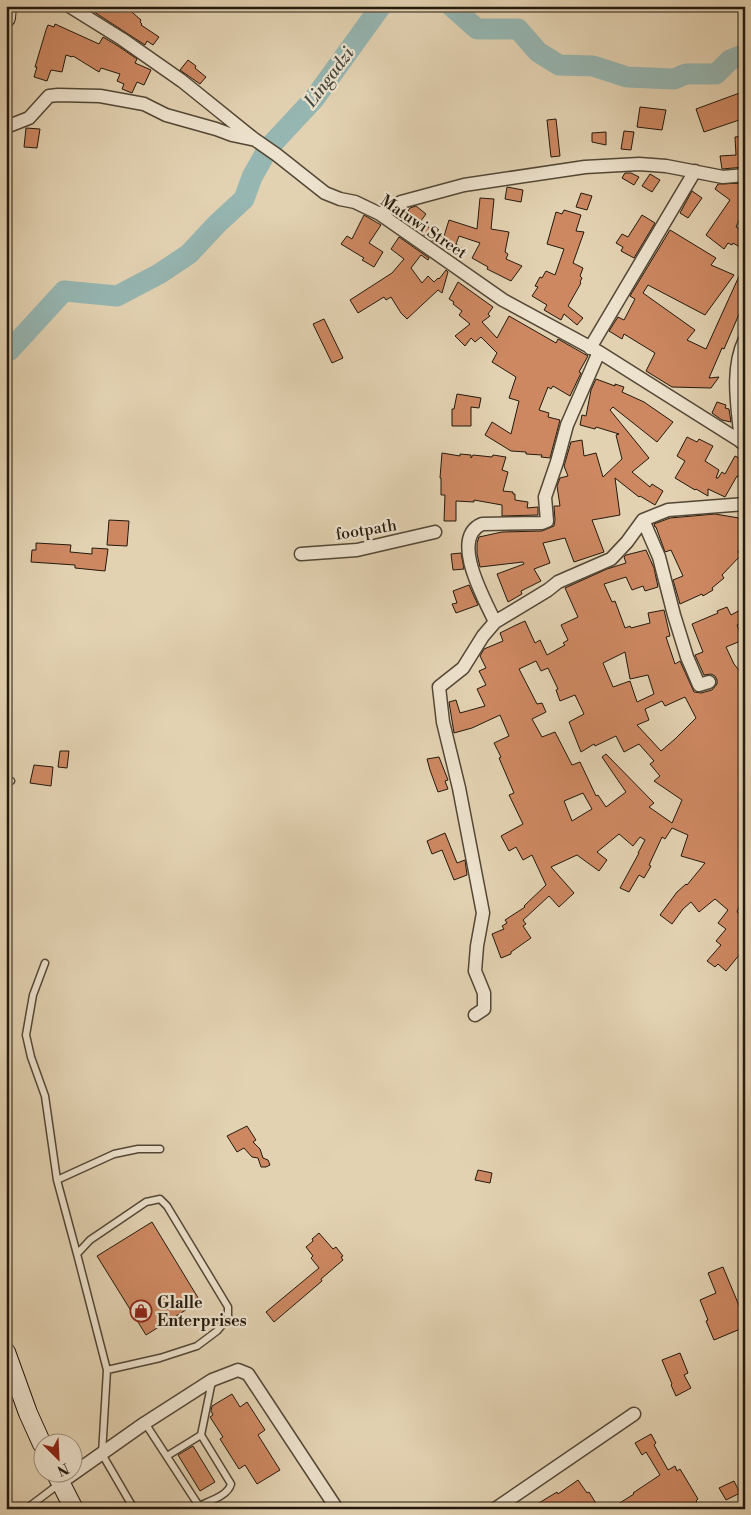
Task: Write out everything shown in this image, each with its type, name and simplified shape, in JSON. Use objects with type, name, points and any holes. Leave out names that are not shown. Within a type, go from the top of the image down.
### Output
[{"type":"main road","points":[[6,18],[7,6]]},
{"type":"main road","points":[[6,1352],[37,1432]]},
{"type":"main road","points":[[60,1482],[74,1509]]},
{"type":"street","name":"Matuwi Street","points":[[69,6],[122,39],[182,81],[254,140],[325,192],[340,199],[355,202],[380,214],[503,300],[595,350],[743,443]]},
{"type":"street","points":[[6,128],[29,118],[49,96],[58,94],[100,96],[144,104],[166,115],[254,140]]},
{"type":"street","points":[[380,214],[401,202],[464,185],[585,167],[639,164],[666,166],[723,177],[745,175]]},
{"type":"street","points":[[495,622],[475,579],[468,545],[472,532],[482,524],[542,523],[547,521],[545,496],[567,425],[595,350],[695,171]]},
{"type":"street","points":[[743,443],[736,372],[739,353],[745,339]]},
{"type":"street","points":[[475,1015],[484,1009],[484,994],[475,971],[483,913],[459,788],[443,722],[439,687],[463,668],[482,636],[495,622],[558,582],[611,559],[627,542],[643,520],[668,510],[745,504]]},
{"type":"street","points":[[643,520],[659,557],[687,657],[699,685],[709,682]]},
{"type":"street","name":"footpath","points":[[301,554],[357,550],[435,532]]},
{"type":"street","points":[[82,1465],[102,1454],[145,1423],[212,1380],[238,1370],[248,1374],[337,1509]]},
{"type":"street","points":[[494,1509],[634,1414]]},
{"type":"lane","points":[[45,963],[33,996],[26,1035],[30,1057],[45,1096],[57,1180],[107,1370],[102,1454],[134,1509]]},
{"type":"lane","points":[[57,1180],[114,1154],[138,1149],[160,1149]]},
{"type":"lane","points":[[77,1254],[90,1240],[138,1207],[146,1202],[160,1199],[167,1206],[228,1307],[228,1318],[217,1331],[196,1346],[160,1358],[107,1370]]},
{"type":"lane","points":[[145,1423],[198,1507],[224,1493],[230,1489],[231,1484],[201,1435],[212,1380]]},
{"type":"lane","points":[[167,1456],[201,1435]]},
{"type":"lane","points":[[26,1509],[54,1482]]},
{"type":"building","points":[[85,6],[125,6],[141,20],[141,25],[159,37],[153,45],[147,41],[145,45]]},
{"type":"building","points":[[55,24],[99,44],[103,37],[137,59],[135,63],[151,70],[144,85],[137,82],[132,93],[122,89],[124,84],[117,81],[120,74],[101,68],[99,72],[73,56],[66,55],[62,72],[51,70],[47,81],[34,77],[37,67],[35,67],[46,30],[48,25],[54,27]]},
{"type":"building","points":[[188,60],[206,77],[200,84],[180,70]]},
{"type":"building","points":[[745,91],[745,118],[704,132],[696,109]]},
{"type":"building","points":[[640,107],[666,110],[662,130],[637,127]]},
{"type":"building","points":[[556,119],[560,156],[551,157],[547,120]]},
{"type":"building","points":[[26,128],[40,129],[37,148],[24,147]]},
{"type":"building","points":[[624,131],[634,132],[631,150],[621,149]]},
{"type":"building","points":[[606,132],[606,145],[592,142],[592,133]]},
{"type":"building","points":[[745,136],[745,167],[722,169],[720,156],[736,155],[735,137]]},
{"type":"building","points":[[625,173],[631,173],[639,177],[634,185],[622,178]]},
{"type":"building","points":[[650,174],[660,180],[652,192],[642,186]]},
{"type":"building","points":[[745,183],[745,208],[736,227],[745,232],[745,250],[733,243],[732,245],[728,243],[724,249],[706,235],[730,200],[715,189],[718,184]]},
{"type":"building","points":[[507,187],[523,190],[521,202],[505,199]]},
{"type":"building","points":[[692,191],[702,198],[688,218],[680,213]]},
{"type":"building","points":[[581,193],[592,196],[587,210],[576,207]]},
{"type":"building","points":[[480,198],[494,199],[491,229],[509,232],[505,252],[508,254],[506,259],[522,266],[511,281],[487,269],[488,267],[472,258],[480,243],[459,236],[456,244],[466,251],[465,253],[439,245],[421,233],[427,226],[437,234],[439,232],[444,236],[449,220],[477,229]]},
{"type":"building","points":[[416,206],[426,214],[420,222],[407,213],[410,208]]},
{"type":"building","points":[[564,210],[581,215],[576,231],[584,232],[573,263],[583,268],[580,276],[582,278],[581,283],[568,306],[583,318],[577,325],[564,314],[561,320],[544,310],[547,305],[532,296],[538,287],[535,286],[540,277],[542,278],[546,271],[555,275],[564,249],[547,244],[556,212],[562,214]]},
{"type":"building","points":[[364,215],[381,225],[369,243],[383,252],[374,267],[362,260],[364,258],[341,244],[347,236],[352,239]]},
{"type":"building","points":[[642,215],[655,223],[634,258],[621,251],[623,247],[616,243],[622,234],[628,237]]},
{"type":"building","points":[[670,230],[716,258],[711,265],[734,275],[705,315],[648,285],[643,293],[695,330],[687,340],[706,349],[745,263],[745,315],[740,312],[724,349],[722,348],[709,378],[719,377],[711,388],[672,387],[646,371],[655,353],[624,334],[622,339],[609,331],[618,317],[624,320],[635,299],[630,296]]},
{"type":"building","points":[[399,237],[429,258],[428,260],[421,255],[411,268],[422,283],[428,276],[434,282],[446,270],[448,272],[442,293],[438,290],[407,319],[391,297],[386,300],[384,297],[358,313],[350,300],[392,273],[404,259],[391,249]]},
{"type":"building","points":[[458,282],[493,307],[488,314],[490,316],[482,322],[497,338],[509,316],[556,343],[558,339],[588,356],[579,372],[581,373],[570,396],[553,386],[551,389],[548,387],[539,410],[549,413],[548,417],[560,420],[550,458],[541,457],[542,455],[526,454],[526,452],[511,451],[485,435],[492,422],[511,434],[519,401],[509,398],[516,377],[492,362],[497,353],[481,337],[475,342],[471,338],[465,346],[455,336],[470,324],[459,315],[462,311],[449,299]]},
{"type":"building","points":[[324,319],[343,358],[332,363],[313,324]]},
{"type":"building","points":[[596,379],[615,386],[615,384],[624,387],[622,392],[644,402],[673,422],[657,442],[613,407],[610,410],[649,458],[632,472],[650,487],[652,484],[663,491],[655,505],[639,497],[615,478],[620,515],[592,520],[604,552],[574,562],[565,538],[543,543],[550,563],[534,569],[541,581],[521,591],[522,594],[508,602],[497,574],[524,564],[523,562],[480,567],[477,554],[479,537],[502,532],[542,531],[554,526],[554,506],[560,506],[557,486],[560,478],[568,476],[564,466],[571,442],[582,440],[584,456],[596,453],[603,477],[622,459],[616,435],[619,434],[596,427],[595,429],[580,425],[582,415],[586,416],[591,390]]},
{"type":"building","points":[[457,394],[481,398],[479,408],[471,407],[471,426],[452,426],[452,409],[454,409]]},
{"type":"building","points":[[717,402],[726,405],[725,408],[729,409],[731,422],[722,420],[712,413]]},
{"type":"building","points":[[687,437],[697,442],[699,439],[713,446],[705,461],[719,470],[716,478],[722,472],[725,474],[735,456],[745,461],[745,480],[737,476],[725,497],[708,489],[708,496],[675,478],[685,461],[677,456]]},
{"type":"building","points":[[442,453],[460,456],[460,454],[471,455],[471,458],[473,455],[506,457],[502,470],[508,472],[503,491],[513,492],[515,500],[528,502],[527,508],[538,507],[538,515],[502,516],[502,505],[474,500],[474,502],[456,501],[456,521],[444,521],[445,495],[441,495],[440,478]]},
{"type":"building","points":[[715,514],[745,519],[743,544],[738,552],[741,555],[722,575],[724,578],[712,588],[713,590],[703,596],[702,594],[680,604],[673,580],[683,576],[671,550],[665,552],[654,524],[670,518]]},
{"type":"building","points":[[109,520],[129,521],[127,546],[107,545]]},
{"type":"building","points":[[36,543],[71,545],[70,552],[92,554],[92,548],[108,549],[105,571],[75,568],[75,565],[31,562],[32,550],[36,550]]},
{"type":"building","points":[[646,550],[654,568],[658,587],[645,591],[643,586],[632,590],[626,577],[604,584],[612,602],[615,601],[625,628],[650,623],[648,613],[664,610],[670,636],[666,637],[675,664],[680,661],[694,692],[701,693],[712,690],[717,684],[717,680],[711,674],[704,675],[695,655],[703,652],[692,624],[727,607],[731,615],[742,609],[745,615],[745,621],[737,625],[743,640],[726,647],[734,664],[745,678],[745,754],[739,764],[745,768],[745,810],[739,830],[745,831],[745,894],[737,912],[745,918],[745,948],[726,971],[718,964],[715,967],[707,961],[721,945],[716,941],[726,929],[718,923],[728,910],[715,899],[699,912],[691,902],[672,924],[660,915],[677,892],[687,885],[705,863],[681,856],[688,835],[672,828],[665,839],[662,837],[649,865],[651,866],[644,878],[639,875],[629,892],[620,888],[645,840],[640,837],[633,846],[619,834],[597,852],[607,860],[599,871],[577,855],[551,867],[574,893],[559,907],[549,896],[523,920],[526,924],[523,926],[531,938],[511,952],[511,954],[501,958],[492,934],[504,929],[502,926],[507,923],[505,920],[525,907],[546,885],[532,855],[523,860],[516,847],[509,851],[501,836],[523,824],[509,795],[514,793],[494,743],[509,736],[500,715],[472,728],[454,733],[449,702],[456,700],[460,713],[485,706],[477,689],[486,685],[479,671],[486,668],[480,656],[484,649],[503,641],[500,633],[514,626],[525,621],[535,643],[540,640],[547,655],[565,645],[563,643],[568,640],[561,625],[578,617],[565,588],[607,569],[626,563],[624,557]],"holes":[[[625,652],[630,679],[648,675],[654,694],[637,702],[630,681],[613,687],[603,663]],[[536,661],[541,671],[548,668],[558,689],[556,690],[560,701],[575,695],[584,714],[569,722],[581,752],[594,744],[595,746],[616,736],[624,752],[639,744],[654,761],[650,764],[660,776],[654,781],[682,800],[672,823],[649,807],[654,803],[606,754],[602,757],[626,792],[606,807],[598,795],[596,796],[580,762],[572,765],[555,732],[542,737],[532,719],[546,712],[542,703],[537,704],[519,669]],[[685,697],[696,718],[661,751],[637,725],[649,720],[645,709],[662,701],[665,706]],[[583,793],[592,809],[572,821],[564,801]]]},
{"type":"building","points":[[461,553],[464,569],[453,570],[451,554]]},
{"type":"building","points":[[469,585],[478,605],[456,613],[452,604],[457,603],[453,591]]},
{"type":"building","points":[[60,751],[69,751],[67,768],[58,767]]},
{"type":"building","points":[[439,757],[448,780],[445,781],[448,789],[438,792],[427,759]]},
{"type":"building","points":[[34,765],[53,767],[51,786],[30,783]]},
{"type":"building","points":[[445,833],[457,863],[465,860],[467,875],[454,880],[442,850],[432,854],[427,841]]},
{"type":"building","points":[[247,1126],[256,1140],[253,1142],[270,1165],[261,1167],[258,1158],[252,1157],[244,1148],[237,1152],[227,1136]]},
{"type":"building","points":[[478,1170],[492,1173],[490,1183],[475,1180]]},
{"type":"building","points":[[152,1222],[200,1301],[146,1335],[97,1256]]},
{"type":"building","points":[[319,1233],[333,1249],[336,1247],[343,1256],[341,1257],[343,1260],[321,1279],[322,1281],[274,1322],[266,1312],[319,1268],[311,1258],[313,1256],[306,1247]]},
{"type":"building","points":[[723,1267],[745,1320],[745,1327],[714,1340],[700,1300],[716,1293],[708,1273]]},
{"type":"building","points":[[680,1353],[688,1373],[684,1375],[691,1388],[676,1396],[662,1360]]},
{"type":"building","points":[[232,1394],[240,1407],[247,1402],[265,1430],[258,1435],[280,1470],[257,1484],[245,1465],[239,1469],[220,1439],[223,1437],[210,1417],[213,1415],[211,1411],[212,1406]]},
{"type":"building","points":[[651,1434],[656,1443],[654,1445],[668,1470],[675,1466],[677,1471],[680,1469],[698,1499],[696,1501],[698,1505],[691,1509],[610,1509],[660,1475],[646,1452],[642,1455],[635,1443]]},
{"type":"building","points":[[193,1446],[215,1482],[200,1491],[178,1455]]},
{"type":"building","points":[[578,1480],[597,1505],[591,1509],[529,1509],[557,1492],[558,1494]]},
{"type":"building","points":[[734,1481],[740,1493],[726,1500],[719,1488]]},
{"type":"waterway","name":"Lingadzi","points":[[272,144],[314,99],[381,6]]},
{"type":"waterway","points":[[451,6],[477,29],[518,29],[538,52],[559,65],[593,66],[627,77],[674,79],[686,74],[716,74],[730,60],[745,54]]},
{"type":"waterway","points":[[9,351],[64,291],[117,296],[159,274],[189,254],[244,199],[252,177],[265,154]]},
{"type":"place","name":"Glalle Enterprises","points":[[141,1311]]}]
